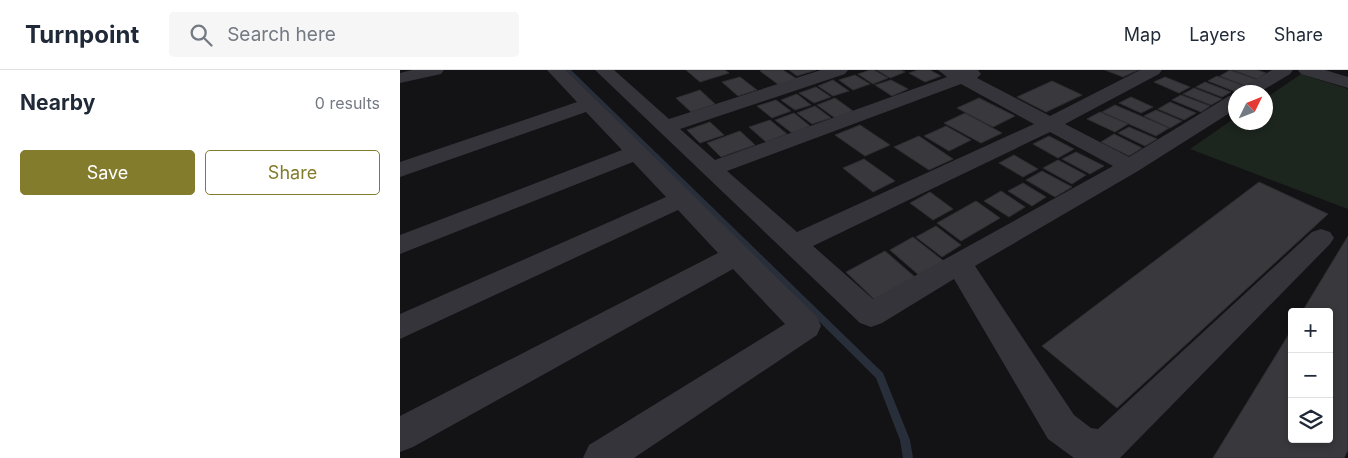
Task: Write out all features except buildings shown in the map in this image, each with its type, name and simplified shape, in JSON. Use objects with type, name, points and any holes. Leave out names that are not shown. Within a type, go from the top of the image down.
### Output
[{"type":"street","points":[[400,78],[435,70]]},
{"type":"street","points":[[556,70],[634,153],[682,199],[735,256],[806,326],[606,457]]},
{"type":"street","points":[[604,70],[711,170],[796,243],[871,315],[1130,166],[1228,105]]},
{"type":"street","points":[[665,128],[840,70]]},
{"type":"street","points":[[711,170],[955,74],[982,70]]},
{"type":"street","points":[[796,243],[1048,125],[1153,70]]},
{"type":"street","points":[[1259,85],[1284,70]]},
{"type":"street","points":[[1307,70],[1348,83]]},
{"type":"street","points":[[955,74],[1048,125],[1130,166]]},
{"type":"street","points":[[400,170],[588,105]]},
{"type":"street","points":[[400,245],[634,153]]},
{"type":"street","points":[[400,327],[682,199]]},
{"type":"street","points":[[959,263],[1061,427],[1083,444],[1104,448],[1321,238]]},
{"type":"street","points":[[400,435],[735,256]]},
{"type":"shaded area","points":[[1301,74],[1348,89],[1348,209],[1190,149],[1228,123],[1228,130],[1273,130],[1273,93]]},
{"type":"waterway","points":[[568,70],[880,376],[905,440],[908,458]]}]
